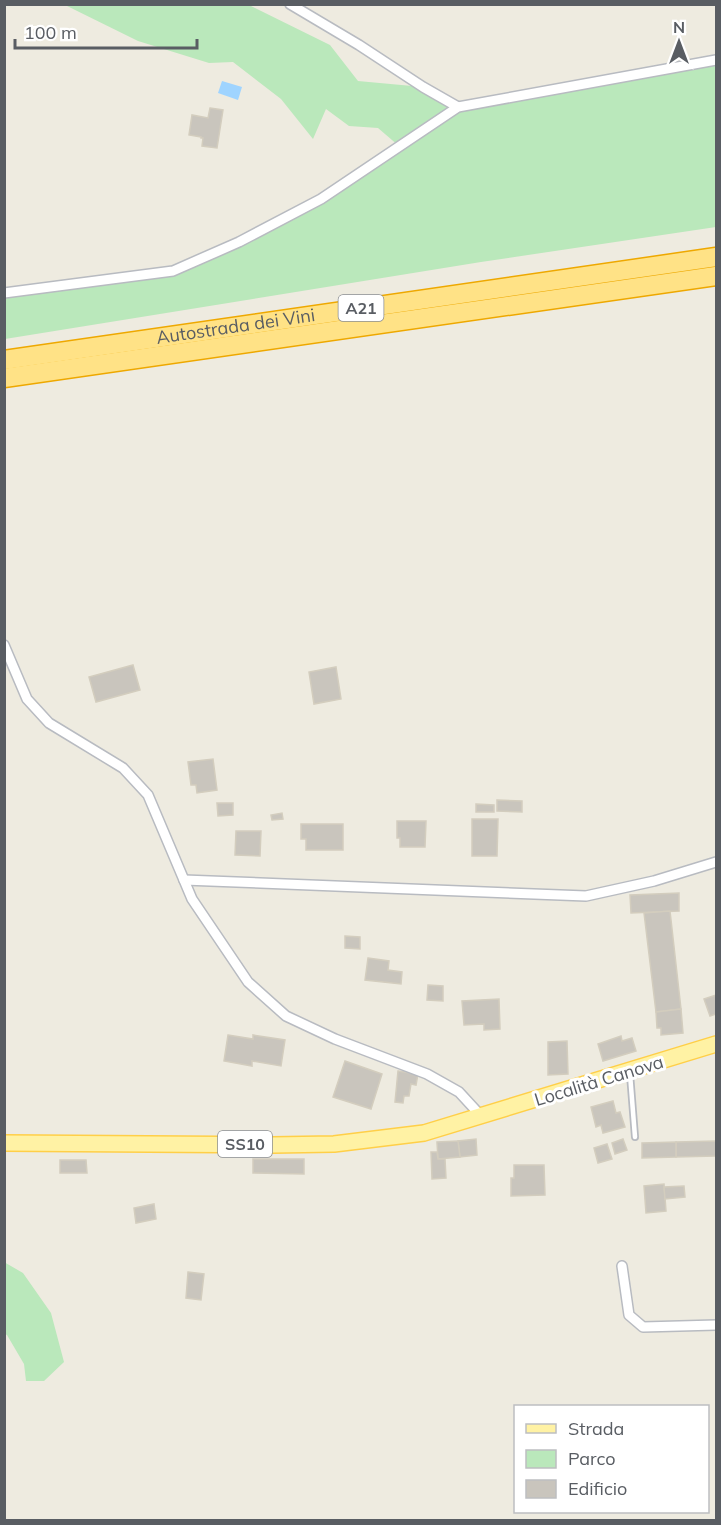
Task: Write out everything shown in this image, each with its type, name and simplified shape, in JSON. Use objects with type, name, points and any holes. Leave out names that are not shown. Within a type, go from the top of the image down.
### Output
[{"type":"highway","name":"Autostrada dei Vini","points":[[4,360],[717,257]]},
{"type":"highway","name":"Autostrada dei Vini","points":[[4,378],[717,276]]},
{"type":"main road","name":"Località Canova","points":[[482,1117],[717,1044]]},
{"type":"main road","name":"SS10","points":[[4,1143],[334,1144],[424,1133],[482,1117]]},
{"type":"street","points":[[290,4],[458,107]]},
{"type":"street","points":[[4,293],[173,271],[239,242],[321,199],[458,107],[717,60]]},
{"type":"street","points":[[4,645],[27,699],[49,723],[123,768],[148,795],[192,899],[248,982],[286,1016],[335,1039],[427,1074],[459,1092],[482,1117]]},
{"type":"street","points":[[184,880],[586,896],[654,881],[717,862]]},
{"type":"street","points":[[622,1266],[628,1316],[644,1327],[717,1325]]},
{"type":"lane","points":[[630,1071],[635,1137]]},
{"type":"green space","points":[[65,5],[249,5],[330,45],[358,81],[423,87],[458,107],[716,60],[716,227],[481,262],[5,339],[5,293],[173,271],[321,199],[399,146],[378,128],[349,126],[326,109],[313,139],[281,99],[233,62],[209,63],[138,41]]},
{"type":"green space","points":[[4,1262],[23,1273],[51,1313],[64,1362],[44,1381],[26,1381],[24,1364],[5,1334]]},
{"type":"water","points":[[222,81],[242,87],[238,100],[218,93]]},
{"type":"building","points":[[210,108],[223,110],[217,148],[202,146],[203,138],[189,135],[192,115],[208,118]]},
{"type":"building","points":[[133,665],[140,690],[96,702],[89,677]]},
{"type":"building","points":[[336,667],[341,699],[314,704],[309,672]]},
{"type":"building","points":[[213,759],[217,790],[197,793],[196,785],[191,785],[188,762]]},
{"type":"building","points":[[497,800],[522,801],[522,812],[497,811]]},
{"type":"building","points":[[217,803],[233,803],[233,815],[218,816]]},
{"type":"building","points":[[476,804],[494,805],[494,812],[476,812]]},
{"type":"building","points":[[282,813],[283,819],[272,820],[271,815]]},
{"type":"building","points":[[472,819],[498,819],[497,856],[472,856]]},
{"type":"building","points":[[397,821],[426,821],[425,847],[400,847],[400,838],[397,838]]},
{"type":"building","points":[[301,824],[343,824],[343,850],[306,850],[306,839],[301,839]]},
{"type":"building","points":[[236,831],[261,831],[260,856],[235,855]]},
{"type":"building","points":[[679,893],[679,911],[631,913],[630,895]]},
{"type":"building","points":[[670,911],[681,1009],[656,1012],[644,913]]},
{"type":"building","points":[[345,936],[360,937],[360,949],[345,948]]},
{"type":"building","points":[[368,958],[389,961],[388,970],[402,972],[401,984],[365,980]]},
{"type":"building","points":[[428,985],[443,986],[443,1001],[427,1000]]},
{"type":"building","points":[[716,995],[716,1014],[710,1016],[704,999]]},
{"type":"building","points":[[499,999],[500,1029],[484,1030],[484,1024],[464,1025],[462,1001]]},
{"type":"building","points":[[681,1009],[683,1033],[661,1035],[661,1028],[657,1028],[656,1012]]},
{"type":"building","points":[[228,1035],[253,1039],[253,1035],[285,1040],[281,1066],[252,1061],[252,1066],[224,1061]]},
{"type":"building","points":[[621,1036],[622,1041],[632,1038],[636,1051],[603,1061],[598,1044]]},
{"type":"building","points":[[567,1041],[568,1074],[548,1075],[548,1042]]},
{"type":"building","points":[[345,1061],[382,1074],[371,1109],[333,1097]]},
{"type":"building","points":[[398,1071],[418,1074],[416,1085],[411,1084],[409,1096],[404,1096],[403,1103],[395,1102]]},
{"type":"building","points":[[613,1101],[616,1113],[620,1112],[625,1127],[603,1133],[601,1125],[596,1127],[591,1107]]},
{"type":"building","points":[[476,1139],[477,1155],[460,1157],[458,1141]]},
{"type":"building","points":[[623,1139],[627,1150],[615,1154],[612,1143]]},
{"type":"building","points":[[458,1141],[460,1157],[438,1159],[437,1142]]},
{"type":"building","points":[[716,1141],[716,1156],[676,1157],[676,1142]]},
{"type":"building","points":[[676,1142],[676,1157],[642,1158],[642,1143]]},
{"type":"building","points":[[607,1144],[612,1159],[598,1163],[594,1148]]},
{"type":"building","points":[[431,1152],[437,1152],[438,1159],[445,1159],[446,1178],[432,1179]]},
{"type":"building","points":[[253,1159],[304,1159],[304,1174],[253,1173]]},
{"type":"building","points":[[60,1160],[86,1160],[87,1173],[60,1173]]},
{"type":"building","points":[[514,1165],[544,1165],[545,1195],[511,1196]]},
{"type":"building","points":[[664,1184],[666,1211],[646,1213],[644,1186]]},
{"type":"building","points":[[684,1186],[685,1197],[665,1199],[664,1187]]},
{"type":"building","points":[[154,1204],[156,1219],[136,1223],[134,1208]]},
{"type":"building","points":[[188,1272],[204,1274],[201,1300],[186,1298]]}]
